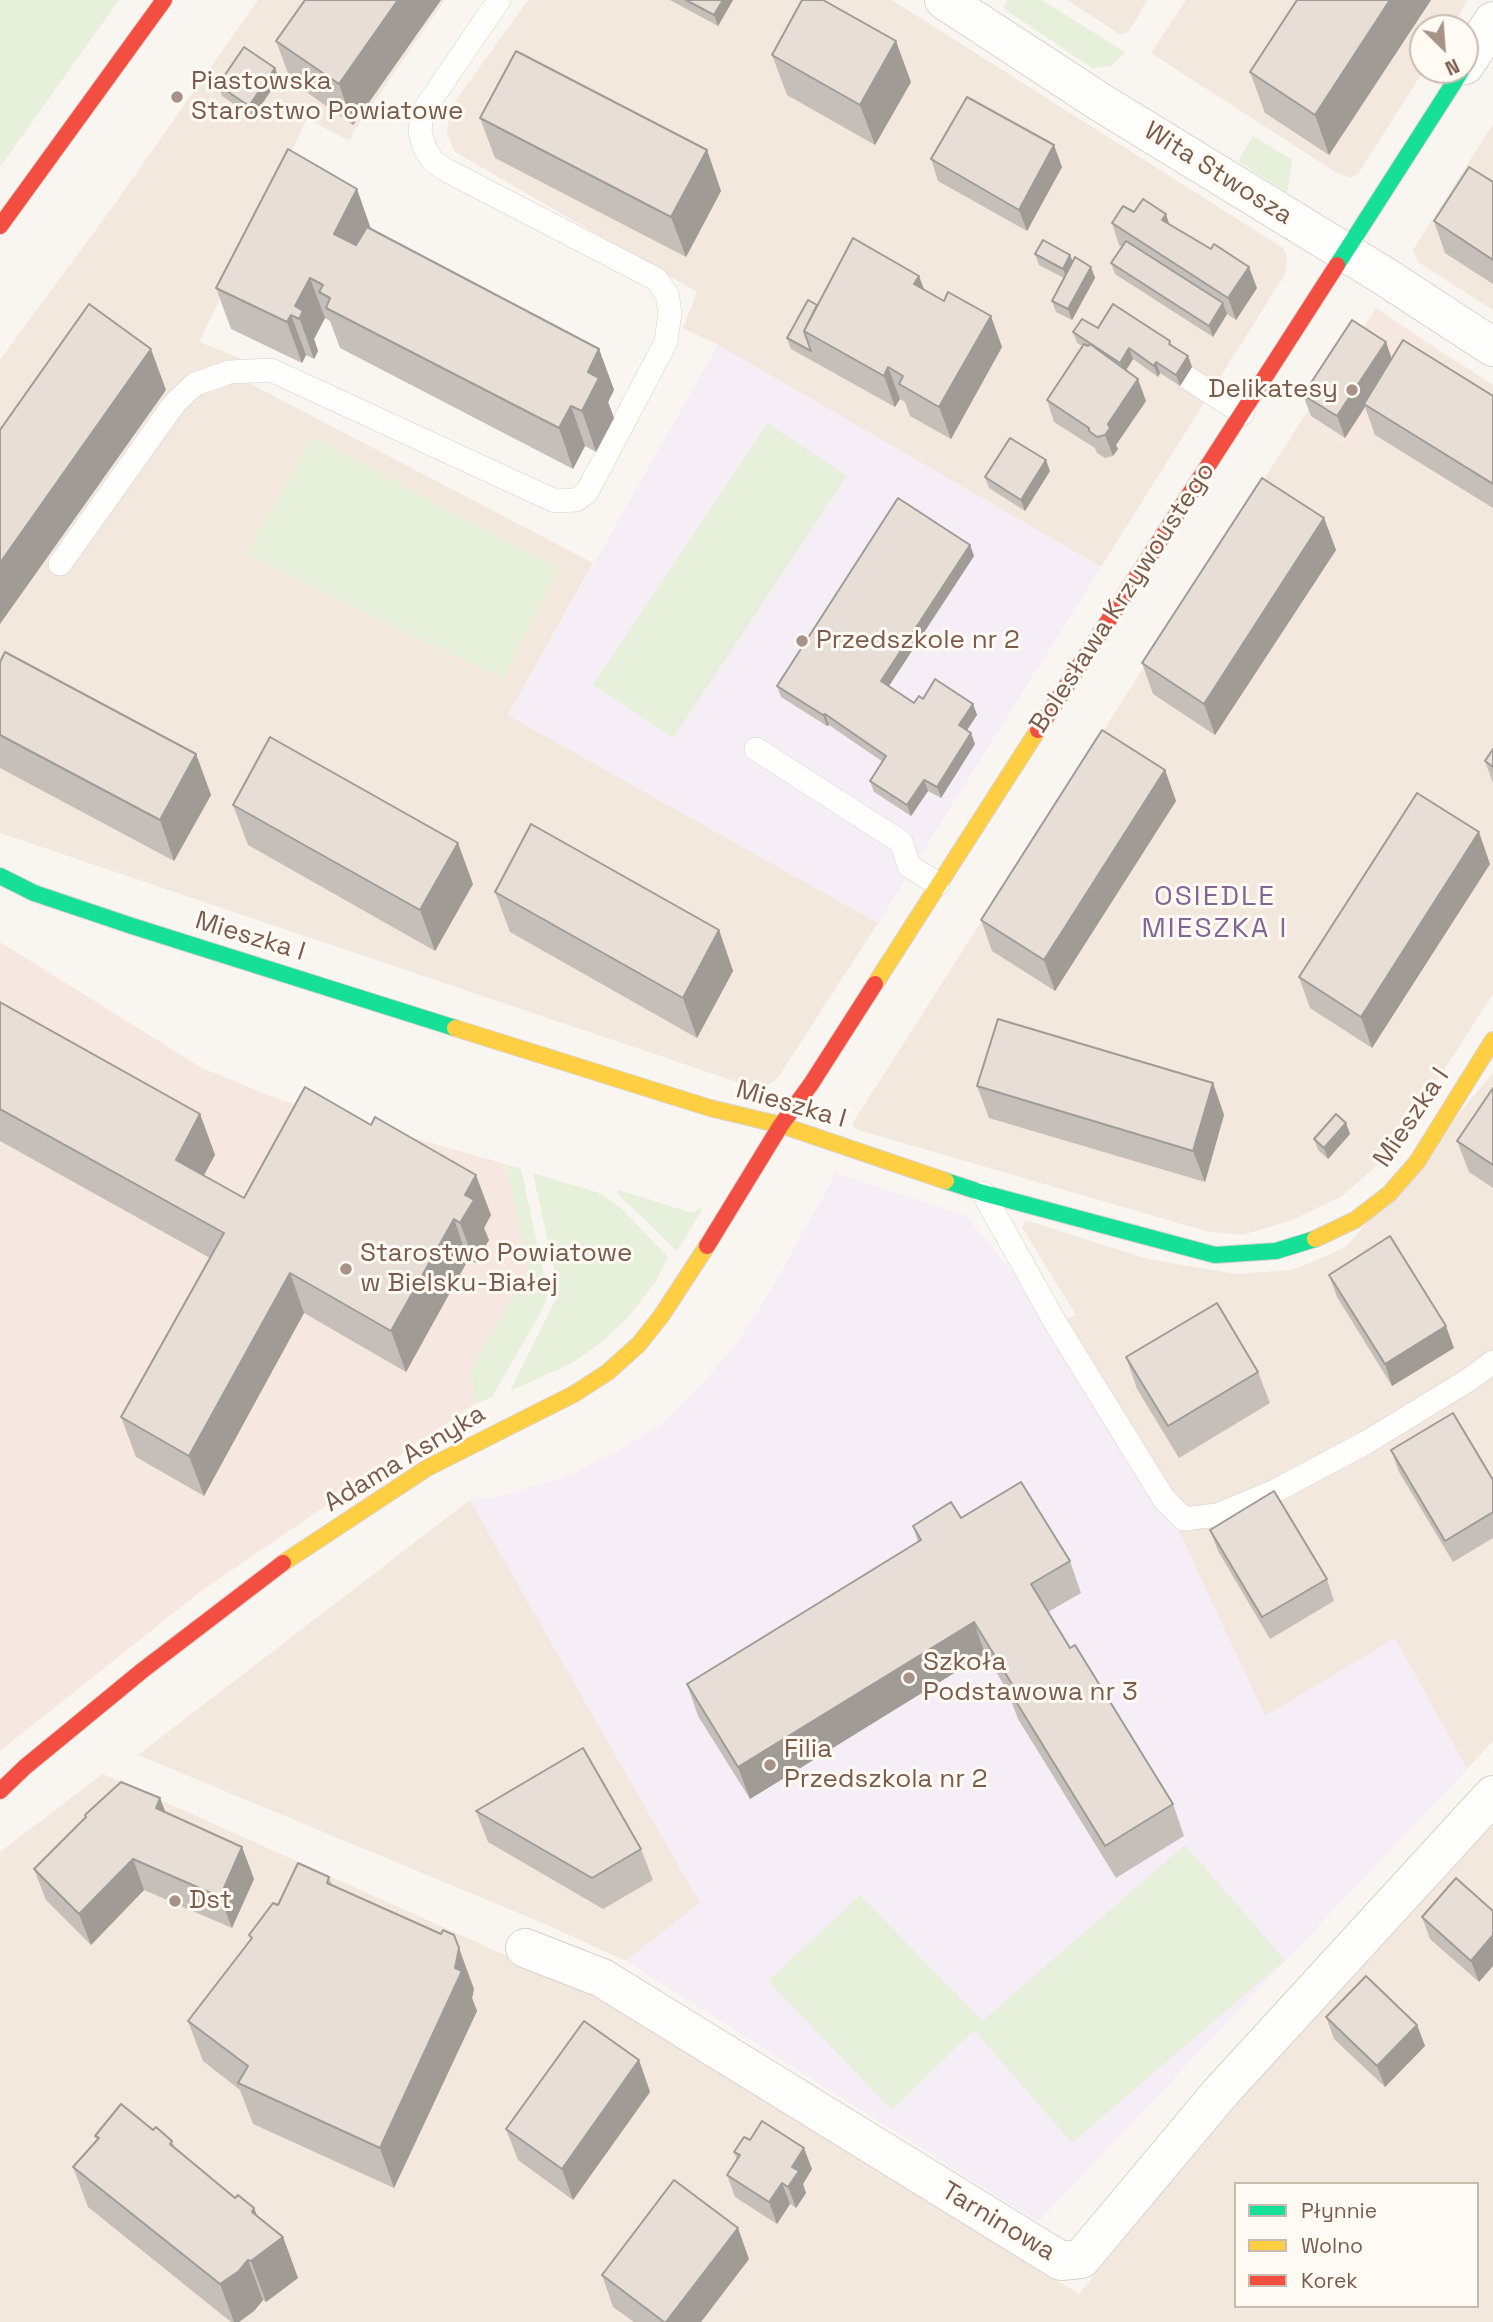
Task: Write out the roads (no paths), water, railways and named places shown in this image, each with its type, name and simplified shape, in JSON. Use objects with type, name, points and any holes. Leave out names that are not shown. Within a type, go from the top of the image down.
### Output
[{"type":"street","points":[[0,226],[164,0]]},
{"type":"street","name":"Wita Stwosza","points":[[944,0],[1100,102],[1493,347]]},
{"type":"street","points":[[1479,43],[1493,21]]},
{"type":"street","name":"Bolesława Krzywoustego","points":[[782,1125],[811,1084],[1453,84]]},
{"type":"street","name":"Mieszka I","points":[[0,877],[34,893],[132,926],[710,1108],[782,1125],[983,1192],[1215,1255],[1276,1251],[1322,1237],[1355,1220],[1388,1194],[1417,1162],[1493,1040]]},
{"type":"street","name":"Adama Asnyka","points":[[0,1791],[143,1670],[285,1563],[428,1468],[574,1394],[608,1372],[639,1344],[662,1315],[782,1125]]},
{"type":"street","name":"Tarninowa","points":[[525,1948],[602,1978],[1061,2261],[1081,2259],[1220,2093],[1493,1795]]},
{"type":"lane","points":[[61,564],[174,404],[195,384],[230,372],[271,370],[555,501],[576,500],[587,492],[666,342],[670,312],[667,294],[656,279],[446,170],[433,161],[425,149],[419,132],[422,113],[499,0]]},
{"type":"lane","points":[[1186,377],[1243,412]]},
{"type":"lane","points":[[756,749],[901,842],[909,866],[938,884]]},
{"type":"lane","points":[[983,1192],[1070,1347],[1164,1499],[1184,1519],[1217,1515],[1289,1484],[1367,1442],[1493,1362]]},
{"type":"place","name":"Piastowska Starostwo Powiatowe","points":[[177,97]]},
{"type":"place","name":"Delikatesy","points":[[1352,390]]},
{"type":"place","name":"Przedszkole nr 2","points":[[802,641]]},
{"type":"place","name":"Starostwo Powiatowe w Bielsku-Białej","points":[[346,1269]]},
{"type":"place","name":"Szkoła Podstawowa nr 3","points":[[909,1678]]},
{"type":"place","name":"Filia Przedszkola nr 2","points":[[770,1765]]},
{"type":"place","name":"Dst","points":[[175,1901]]},
{"type":"district","name":"OSIEDLE MIESZKA I","points":[[1215,913]]}]
